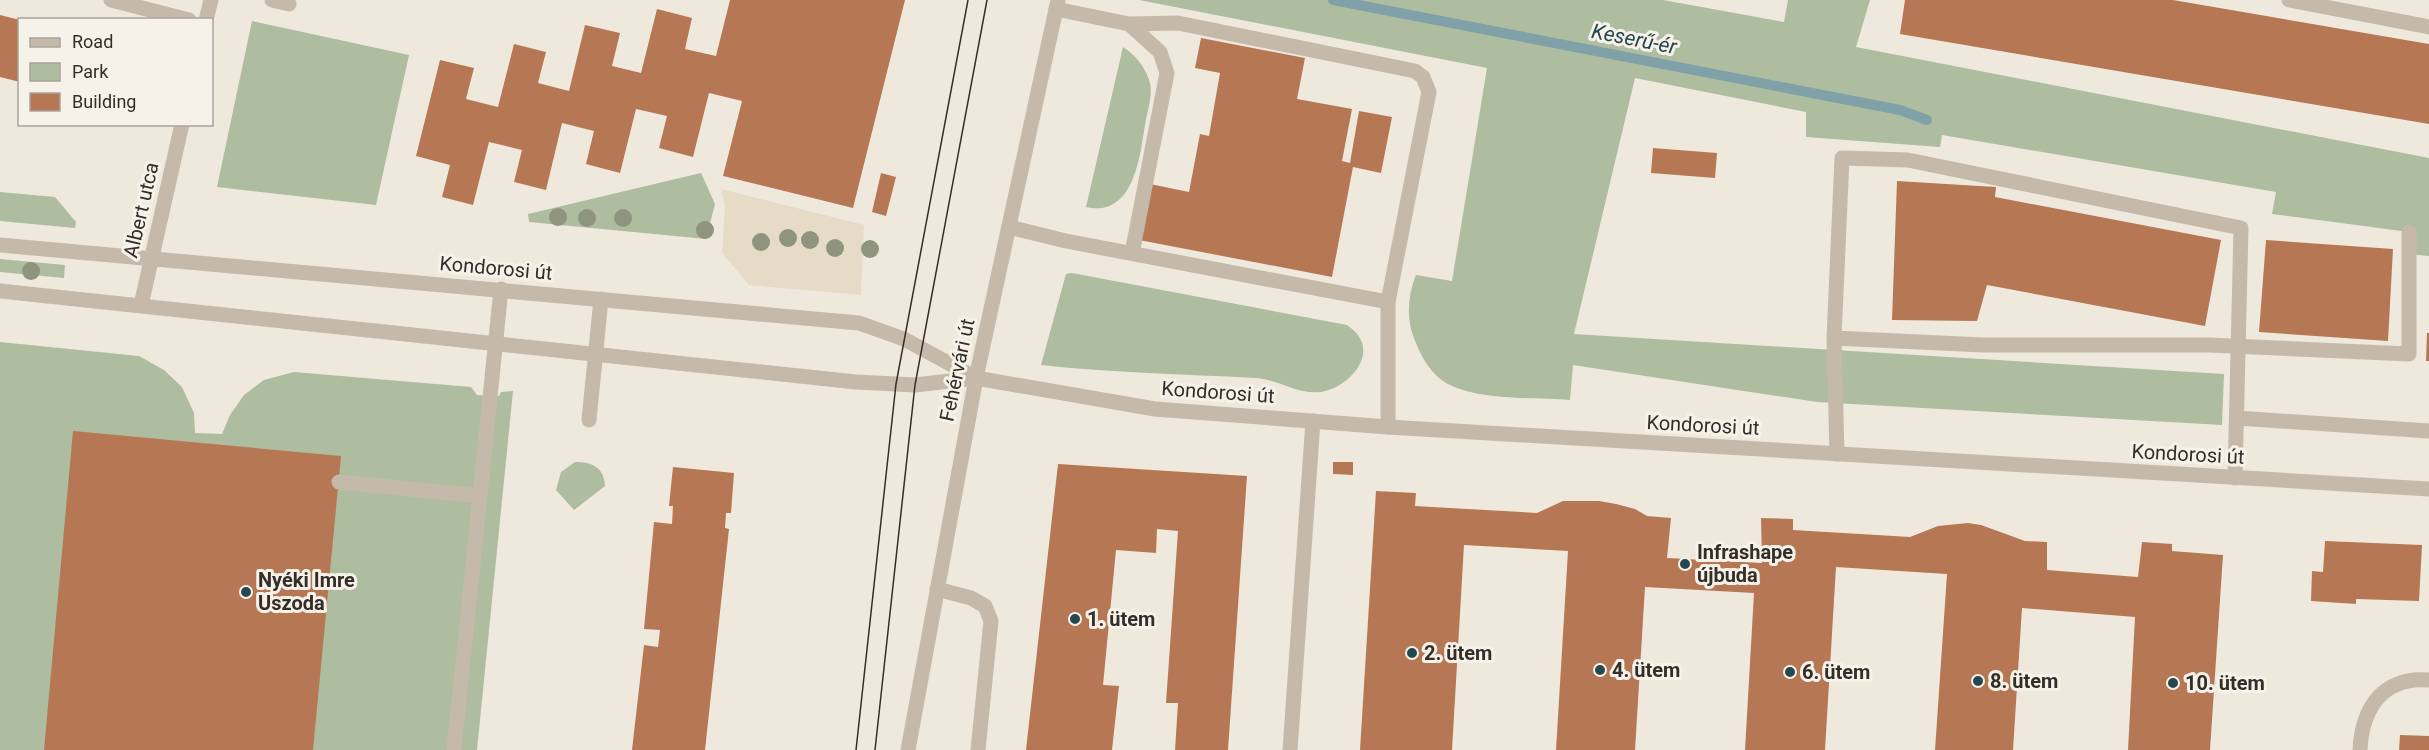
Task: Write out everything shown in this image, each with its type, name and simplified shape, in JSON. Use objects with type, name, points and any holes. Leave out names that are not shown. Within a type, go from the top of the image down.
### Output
[{"type":"street","points":[[111,0],[181,18]]},
{"type":"street","points":[[207,18],[211,0]]},
{"type":"street","points":[[272,0],[289,4]]},
{"type":"street","points":[[2289,0],[2429,27]]},
{"type":"street","points":[[1057,5],[1129,24],[1178,23],[1415,71],[1423,77],[1429,92],[1388,302],[1388,427]]},
{"type":"street","name":"Fehérvári út","points":[[908,750],[976,378],[1057,5]]},
{"type":"street","points":[[1129,24],[1160,52],[1167,73],[1132,253]]},
{"type":"street","name":"Albert utca","points":[[141,305],[182,126]]},
{"type":"street","points":[[1837,454],[1834,338],[1842,158],[1908,160],[2241,228],[2235,478]]},
{"type":"street","points":[[1009,227],[1066,242],[1388,302]]},
{"type":"street","points":[[1834,338],[1983,345],[2209,345],[2409,354],[2409,232]]},
{"type":"street","name":"Kondorosi út","points":[[0,245],[859,323],[904,339],[976,378]]},
{"type":"street","points":[[454,750],[501,289]]},
{"type":"street","name":"Kondorosi út","points":[[0,291],[856,382],[915,385],[976,378],[1155,409],[1388,427],[2429,489]]},
{"type":"street","points":[[589,420],[601,298]]},
{"type":"street","points":[[2237,418],[2429,431]]},
{"type":"street","points":[[1290,750],[1313,421]]},
{"type":"street","points":[[339,482],[480,496]]},
{"type":"street","points":[[937,590],[971,598],[985,606],[991,621],[978,750]]},
{"type":"street","points":[[2360,750],[2361,730],[2370,705],[2387,689],[2414,679],[2429,680]]},
{"type":"green space","points":[[1139,0],[1663,0],[1784,22],[1788,0],[1870,0],[1856,47],[2429,158],[2429,256],[2409,254],[2409,232],[2272,214],[2276,192],[1942,135],[1940,147],[1806,137],[1806,112],[1635,78],[1574,334],[2224,374],[2222,425],[1817,402],[1573,365],[1570,400],[1474,393],[1446,383],[1431,370],[1413,335],[1409,309],[1416,275],[1452,281],[1487,68]]},
{"type":"green space","points":[[252,21],[409,55],[376,205],[217,187]]},
{"type":"green space","points":[[1123,47],[1140,62],[1151,88],[1137,167],[1132,182],[1115,203],[1102,208],[1086,207]]},
{"type":"green space","points":[[701,173],[715,204],[706,239],[529,222],[528,214]]},
{"type":"green space","points":[[0,192],[55,197],[76,222],[75,228],[0,221]]},
{"type":"green space","points":[[0,259],[65,265],[64,278],[0,272]]},
{"type":"green space","points":[[1072,273],[1347,325],[1360,337],[1363,345],[1361,362],[1353,374],[1341,384],[1321,392],[1304,391],[1255,378],[1121,372],[1041,365],[1066,274]]},
{"type":"green space","name":"Nyéki Imre Uszoda","points":[[0,342],[139,356],[164,370],[182,387],[194,413],[195,433],[222,434],[230,415],[244,395],[264,380],[294,372],[471,387],[477,395],[499,396],[501,392],[513,391],[477,750],[0,750]]},
{"type":"green space","points":[[575,462],[587,463],[600,470],[605,486],[574,510],[556,490],[561,472]]},
{"type":"shaded area","points":[[721,189],[864,225],[861,295],[749,285],[722,253],[725,207]]},
{"type":"building","points":[[730,0],[905,0],[853,208],[723,176],[742,101],[709,93],[693,157],[659,148],[667,116],[636,109],[620,173],[586,164],[594,131],[562,123],[546,190],[514,182],[522,150],[489,142],[473,205],[442,197],[450,165],[416,156],[440,60],[474,68],[466,99],[498,107],[514,44],[546,52],[538,83],[569,91],[585,25],[620,33],[612,66],[641,73],[657,9],[692,18],[685,49],[716,56]]},
{"type":"building","points":[[1905,0],[2173,0],[2429,44],[2429,124],[1900,34]]},
{"type":"building","points":[[0,15],[18,20],[18,82],[0,77]]},
{"type":"building","points":[[1201,38],[1305,58],[1297,99],[1352,109],[1342,161],[1350,163],[1359,111],[1392,117],[1381,173],[1353,167],[1332,277],[1139,240],[1150,184],[1189,192],[1200,134],[1209,136],[1220,73],[1195,68]]},
{"type":"building","points":[[1653,148],[1717,153],[1715,178],[1651,173]]},
{"type":"building","points":[[881,173],[896,177],[886,216],[872,212]]},
{"type":"building","points":[[1897,181],[1996,187],[1995,197],[2221,240],[2205,326],[1987,285],[1977,321],[1892,320]]},
{"type":"building","points":[[2266,240],[2393,249],[2388,341],[2259,332]]},
{"type":"building","points":[[2427,333],[2429,333],[2429,361],[2426,361]]},
{"type":"building","name":"Nyéki Imre Uszoda","points":[[73,431],[341,456],[313,750],[44,750]]},
{"type":"building","points":[[1333,462],[1353,462],[1353,475],[1333,474]]},
{"type":"building","name":"1. ütem","points":[[1058,464],[1247,476],[1228,750],[1175,750],[1178,703],[1166,703],[1178,531],[1157,529],[1156,553],[1116,550],[1103,685],[1119,686],[1112,750],[1026,750]]},
{"type":"building","points":[[673,467],[734,473],[731,513],[726,513],[725,528],[729,529],[705,750],[632,750],[644,645],[658,647],[660,630],[644,629],[654,522],[672,524],[673,506],[669,506]]},
{"type":"building","points":[[1376,491],[1416,493],[1415,506],[1537,513],[1563,501],[1599,501],[1616,504],[1635,509],[1647,516],[1671,518],[1667,558],[1762,563],[1761,518],[1793,519],[1793,530],[1910,537],[1938,526],[1968,523],[1981,525],[2025,541],[2047,542],[2047,570],[2138,577],[2142,542],[2172,544],[2172,551],[2223,555],[2210,750],[2128,750],[2135,617],[2022,608],[2013,750],[1935,750],[1947,574],[1836,567],[1825,750],[1745,750],[1754,593],[1645,587],[1635,750],[1556,750],[1568,551],[1464,545],[1452,750],[1360,750]]},
{"type":"building","points":[[2325,541],[2422,545],[2419,601],[2356,599],[2356,604],[2311,601],[2312,571],[2323,572]]},
{"type":"building","points":[[2400,735],[2429,736],[2429,750],[2399,750]]},
{"type":"waterway","name":"Keserű-ér","points":[[1333,0],[1900,110],[1927,120]]},
{"type":"tram line","points":[[856,750],[896,384],[968,0]]},
{"type":"tram line","points":[[875,750],[915,385],[987,0]]},
{"type":"place","name":"Infrashape újbuda","points":[[1685,564]]},
{"type":"place","name":"Nyéki Imre Uszoda","points":[[246,592]]},
{"type":"place","name":"1. ütem","points":[[1075,619]]},
{"type":"place","name":"2. ütem","points":[[1412,653]]},
{"type":"place","name":"4. ütem","points":[[1600,670]]},
{"type":"place","name":"6. ütem","points":[[1790,672]]},
{"type":"place","name":"8. ütem","points":[[1978,681]]},
{"type":"place","name":"10. ütem","points":[[2173,683]]}]
